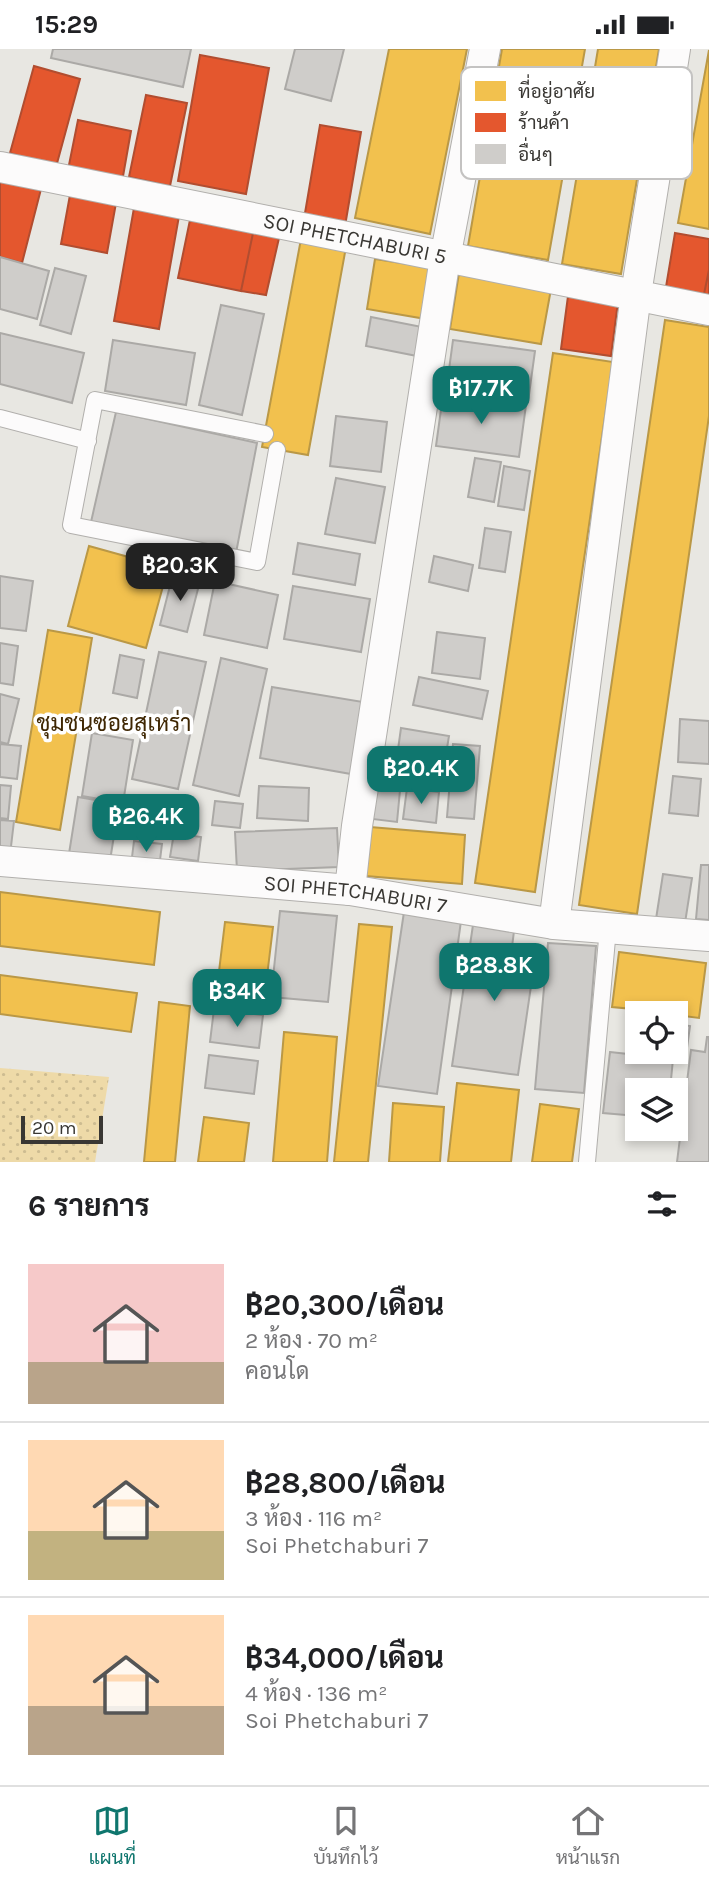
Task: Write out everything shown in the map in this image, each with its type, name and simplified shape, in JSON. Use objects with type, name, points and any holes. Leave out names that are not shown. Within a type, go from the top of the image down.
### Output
[{"type":"street","points":[[482,67],[485,49]]},
{"type":"street","points":[[672,67],[675,49]]},
{"type":"street","name":"SOI PHETCHABURI 5","points":[[0,167],[709,310]]},
{"type":"street","points":[[350,890],[357,826],[445,258],[461,174]]},
{"type":"street","points":[[554,924],[636,294],[654,179]]},
{"type":"street","name":"SOI PHETCHABURI 7","points":[[0,861],[350,890],[554,924],[709,936]]},
{"type":"lane","points":[[265,434],[95,400],[71,525],[257,562],[277,450]]},
{"type":"lane","points":[[0,418],[88,441]]},
{"type":"lane","points":[[587,1162],[608,928]]},
{"type":"shaded area","points":[[0,1068],[109,1077],[95,1162],[0,1162]]},
{"type":"building: ที่อยู่อาศัย","points":[[389,49],[467,49],[463,67],[461,67],[461,79],[430,234],[355,218]]},
{"type":"building: ที่อยู่อาศัย","points":[[502,49],[585,49],[582,67],[499,67]]},
{"type":"building: ที่อยู่อาศัย","points":[[598,49],[659,49],[656,67],[595,67]]},
{"type":"building: ที่อยู่อาศัย","points":[[709,50],[709,229],[678,223],[686,179],[692,179],[692,145]]},
{"type":"building: ที่อยู่อาศัย","points":[[480,179],[562,179],[548,260],[468,246]]},
{"type":"building: ที่อยู่อาศัย","points":[[576,179],[637,179],[621,274],[562,264]]},
{"type":"building: ที่อยู่อาศัย","points":[[301,239],[346,247],[308,455],[262,447]]},
{"type":"building: ที่อยู่อาศัย","points":[[375,259],[434,268],[426,319],[367,309]]},
{"type":"building: ที่อยู่อาศัย","points":[[459,273],[551,289],[541,344],[450,329]]},
{"type":"building: ที่อยู่อาศัย","points":[[665,320],[709,327],[709,416],[637,914],[579,905]]},
{"type":"building: ที่อยู่อาศัย","points":[[553,353],[613,362],[535,892],[475,883]]},
{"type":"building: ที่อยู่อาศัย","points":[[89,546],[168,568],[146,648],[68,626]]},
{"type":"building: ที่อยู่อาศัย","points":[[48,630],[92,638],[60,830],[16,822]]},
{"type":"building: ที่อยู่อาศัย","points":[[370,827],[465,835],[462,884],[366,876]]},
{"type":"building: ที่อยู่อาศัย","points":[[0,892],[160,912],[154,965],[0,946]]},
{"type":"building: ที่อยู่อาศัย","points":[[225,922],[273,927],[264,1001],[216,996]]},
{"type":"building: ที่อยู่อาศัย","points":[[359,924],[392,927],[368,1162],[334,1162]]},
{"type":"building: ที่อยู่อาศัย","points":[[619,952],[706,963],[699,1018],[688,1017],[688,1001],[625,1001],[625,1008],[612,1007]]},
{"type":"building: ที่อยู่อาศัย","points":[[0,975],[137,993],[131,1032],[0,1014]]},
{"type":"building: ที่อยู่อาศัย","points":[[159,1002],[190,1006],[175,1162],[144,1162]]},
{"type":"building: ที่อยู่อาศัย","points":[[284,1032],[337,1037],[327,1162],[273,1162]]},
{"type":"building: ที่อยู่อาศัย","points":[[457,1083],[519,1090],[511,1162],[448,1162]]},
{"type":"building: ที่อยู่อาศัย","points":[[393,1103],[444,1107],[440,1162],[389,1162]]},
{"type":"building: ที่อยู่อาศัย","points":[[540,1104],[579,1109],[572,1162],[532,1162]]},
{"type":"building: ที่อยู่อาศัย","points":[[204,1117],[249,1123],[244,1162],[198,1162]]},
{"type":"building: ร้านค้า","points":[[200,55],[269,68],[246,194],[178,181]]},
{"type":"building: ร้านค้า","points":[[34,66],[80,79],[56,167],[10,153]]},
{"type":"building: ร้านค้า","points":[[146,95],[187,103],[170,186],[129,177]]},
{"type":"building: ร้านค้า","points":[[78,120],[131,131],[122,182],[68,170]]},
{"type":"building: ร้านค้า","points":[[320,125],[361,132],[345,226],[304,219]]},
{"type":"building: ร้านค้า","points":[[0,181],[41,189],[22,263],[0,257]]},
{"type":"building: ร้านค้า","points":[[70,195],[116,203],[107,253],[61,244]]},
{"type":"building: ร้านค้า","points":[[134,208],[179,216],[159,329],[114,321]]},
{"type":"building: ร้านค้า","points":[[190,220],[253,233],[241,291],[178,278]]},
{"type":"building: ร้านค้า","points":[[253,233],[279,238],[266,295],[241,291]]},
{"type":"building: ร้านค้า","points":[[675,233],[709,239],[709,270],[704,294],[666,287]]},
{"type":"building: ร้านค้า","points":[[709,270],[709,295],[704,294]]},
{"type":"building: ร้านค้า","points":[[568,296],[618,302],[611,356],[561,349]]},
{"type":"building: อื่นๆ","points":[[53,49],[191,49],[183,87],[51,58]]},
{"type":"building: อื่นๆ","points":[[295,49],[344,49],[331,101],[285,89]]},
{"type":"building: อื่นๆ","points":[[0,257],[49,271],[37,319],[0,309]]},
{"type":"building: อื่นๆ","points":[[55,268],[86,276],[71,334],[40,325]]},
{"type":"building: อื่นๆ","points":[[221,305],[264,314],[242,415],[199,405]]},
{"type":"building: อื่นๆ","points":[[371,317],[427,328],[422,357],[366,346]]},
{"type":"building: อื่นๆ","points":[[0,333],[84,353],[72,403],[0,384]]},
{"type":"building: อื่นๆ","points":[[113,340],[195,353],[186,405],[105,391]]},
{"type":"building: อื่นๆ","points":[[453,340],[535,351],[528,402],[446,392]]},
{"type":"building: อื่นๆ","points":[[443,395],[526,405],[519,457],[436,446]]},
{"type":"building: อื่นๆ","points":[[116,412],[257,443],[236,553],[91,522]]},
{"type":"building: อื่นๆ","points":[[336,416],[387,422],[381,472],[330,466]]},
{"type":"building: อื่นๆ","points":[[475,458],[501,462],[494,502],[468,497]]},
{"type":"building: อื่นๆ","points":[[504,466],[530,471],[524,510],[498,506]]},
{"type":"building: อื่นๆ","points":[[336,478],[385,487],[375,543],[325,534]]},
{"type":"building: อื่นๆ","points":[[485,528],[511,532],[505,572],[479,568]]},
{"type":"building: อื่นๆ","points":[[298,543],[360,554],[355,585],[293,574]]},
{"type":"building: อื่นๆ","points":[[434,556],[473,565],[468,591],[429,582]]},
{"type":"building: อื่นๆ","points":[[173,574],[200,581],[187,632],[160,625]]},
{"type":"building: อื่นๆ","points":[[0,576],[33,581],[26,631],[0,628]]},
{"type":"building: อื่นๆ","points":[[215,581],[278,595],[267,648],[204,635]]},
{"type":"building: อื่นๆ","points":[[293,586],[370,599],[361,652],[284,639]]},
{"type":"building: อื่นๆ","points":[[437,632],[485,638],[480,679],[432,673]]},
{"type":"building: อื่นๆ","points":[[0,643],[18,646],[13,685],[0,683]]},
{"type":"building: อื่นๆ","points":[[159,652],[206,662],[178,789],[132,779]]},
{"type":"building: อื่นๆ","points":[[120,655],[144,660],[137,698],[113,693]]},
{"type":"building: อื่นๆ","points":[[221,658],[267,669],[239,796],[193,785]]},
{"type":"building: อื่นๆ","points":[[419,677],[488,691],[482,719],[413,705]]},
{"type":"building: อื่นๆ","points":[[272,687],[363,702],[351,774],[260,758]]},
{"type":"building: อื่นๆ","points":[[0,694],[19,699],[8,744],[0,742]]},
{"type":"building: อื่นๆ","points":[[680,719],[709,721],[709,764],[678,762]]},
{"type":"building: อื่นๆ","points":[[401,728],[449,736],[442,778],[395,771]]},
{"type":"building: อื่นๆ","points":[[92,733],[133,740],[123,803],[82,796]]},
{"type":"building: อื่นๆ","points":[[0,744],[21,746],[17,779],[0,777]]},
{"type":"building: อื่นๆ","points":[[453,744],[480,746],[474,819],[447,817]]},
{"type":"building: อื่นๆ","points":[[673,776],[701,779],[698,816],[669,813]]},
{"type":"building: อื่นๆ","points":[[0,785],[11,786],[8,819],[0,818]]},
{"type":"building: อื่นๆ","points":[[259,786],[309,788],[308,821],[257,818]]},
{"type":"building: อื่นๆ","points":[[368,786],[400,790],[397,822],[364,818]]},
{"type":"building: อื่นๆ","points":[[407,788],[439,792],[436,823],[403,819]]},
{"type":"building: อื่นๆ","points":[[78,797],[119,804],[109,867],[68,860]]},
{"type":"building: อื่นๆ","points":[[159,798],[187,801],[184,825],[155,822]]},
{"type":"building: อื่นๆ","points":[[215,801],[243,804],[240,828],[212,825]]},
{"type":"building: อื่นๆ","points":[[0,820],[14,821],[10,855],[0,854]]},
{"type":"building: อื่นๆ","points":[[337,828],[339,867],[237,871],[235,832]]},
{"type":"building: อื่นๆ","points":[[174,833],[201,837],[198,861],[170,857]]},
{"type":"building: อื่นๆ","points":[[134,841],[162,844],[159,868],[131,865]]},
{"type":"building: อื่นๆ","points":[[701,865],[709,865],[709,920],[696,919]]},
{"type":"building: อื่นๆ","points":[[663,874],[692,878],[685,923],[656,919]]},
{"type":"building: อื่นๆ","points":[[280,911],[337,916],[328,1002],[271,997]]},
{"type":"building: อื่นๆ","points":[[404,912],[461,921],[437,1094],[378,1086]]},
{"type":"building: อื่นๆ","points":[[473,925],[514,931],[512,947],[536,952],[518,1075],[452,1066]]},
{"type":"building: อื่นๆ","points":[[548,943],[596,946],[584,1093],[535,1089]]},
{"type":"building: อื่นๆ","points":[[214,1009],[263,1015],[259,1048],[210,1042]]},
{"type":"building: อื่นๆ","points":[[709,1037],[709,1162],[677,1162],[680,1141],[688,1141],[688,1078],[691,1050],[705,1052]]},
{"type":"building: อื่นๆ","points":[[610,1052],[625,1054],[625,1064],[673,1064],[671,1078],[625,1078],[625,1115],[603,1113]]},
{"type":"building: อื่นๆ","points":[[209,1055],[258,1061],[254,1094],[205,1088]]},
{"type":"district","name":"ชุมชนซอยสุเหร่า","points":[[114,723]]}]
